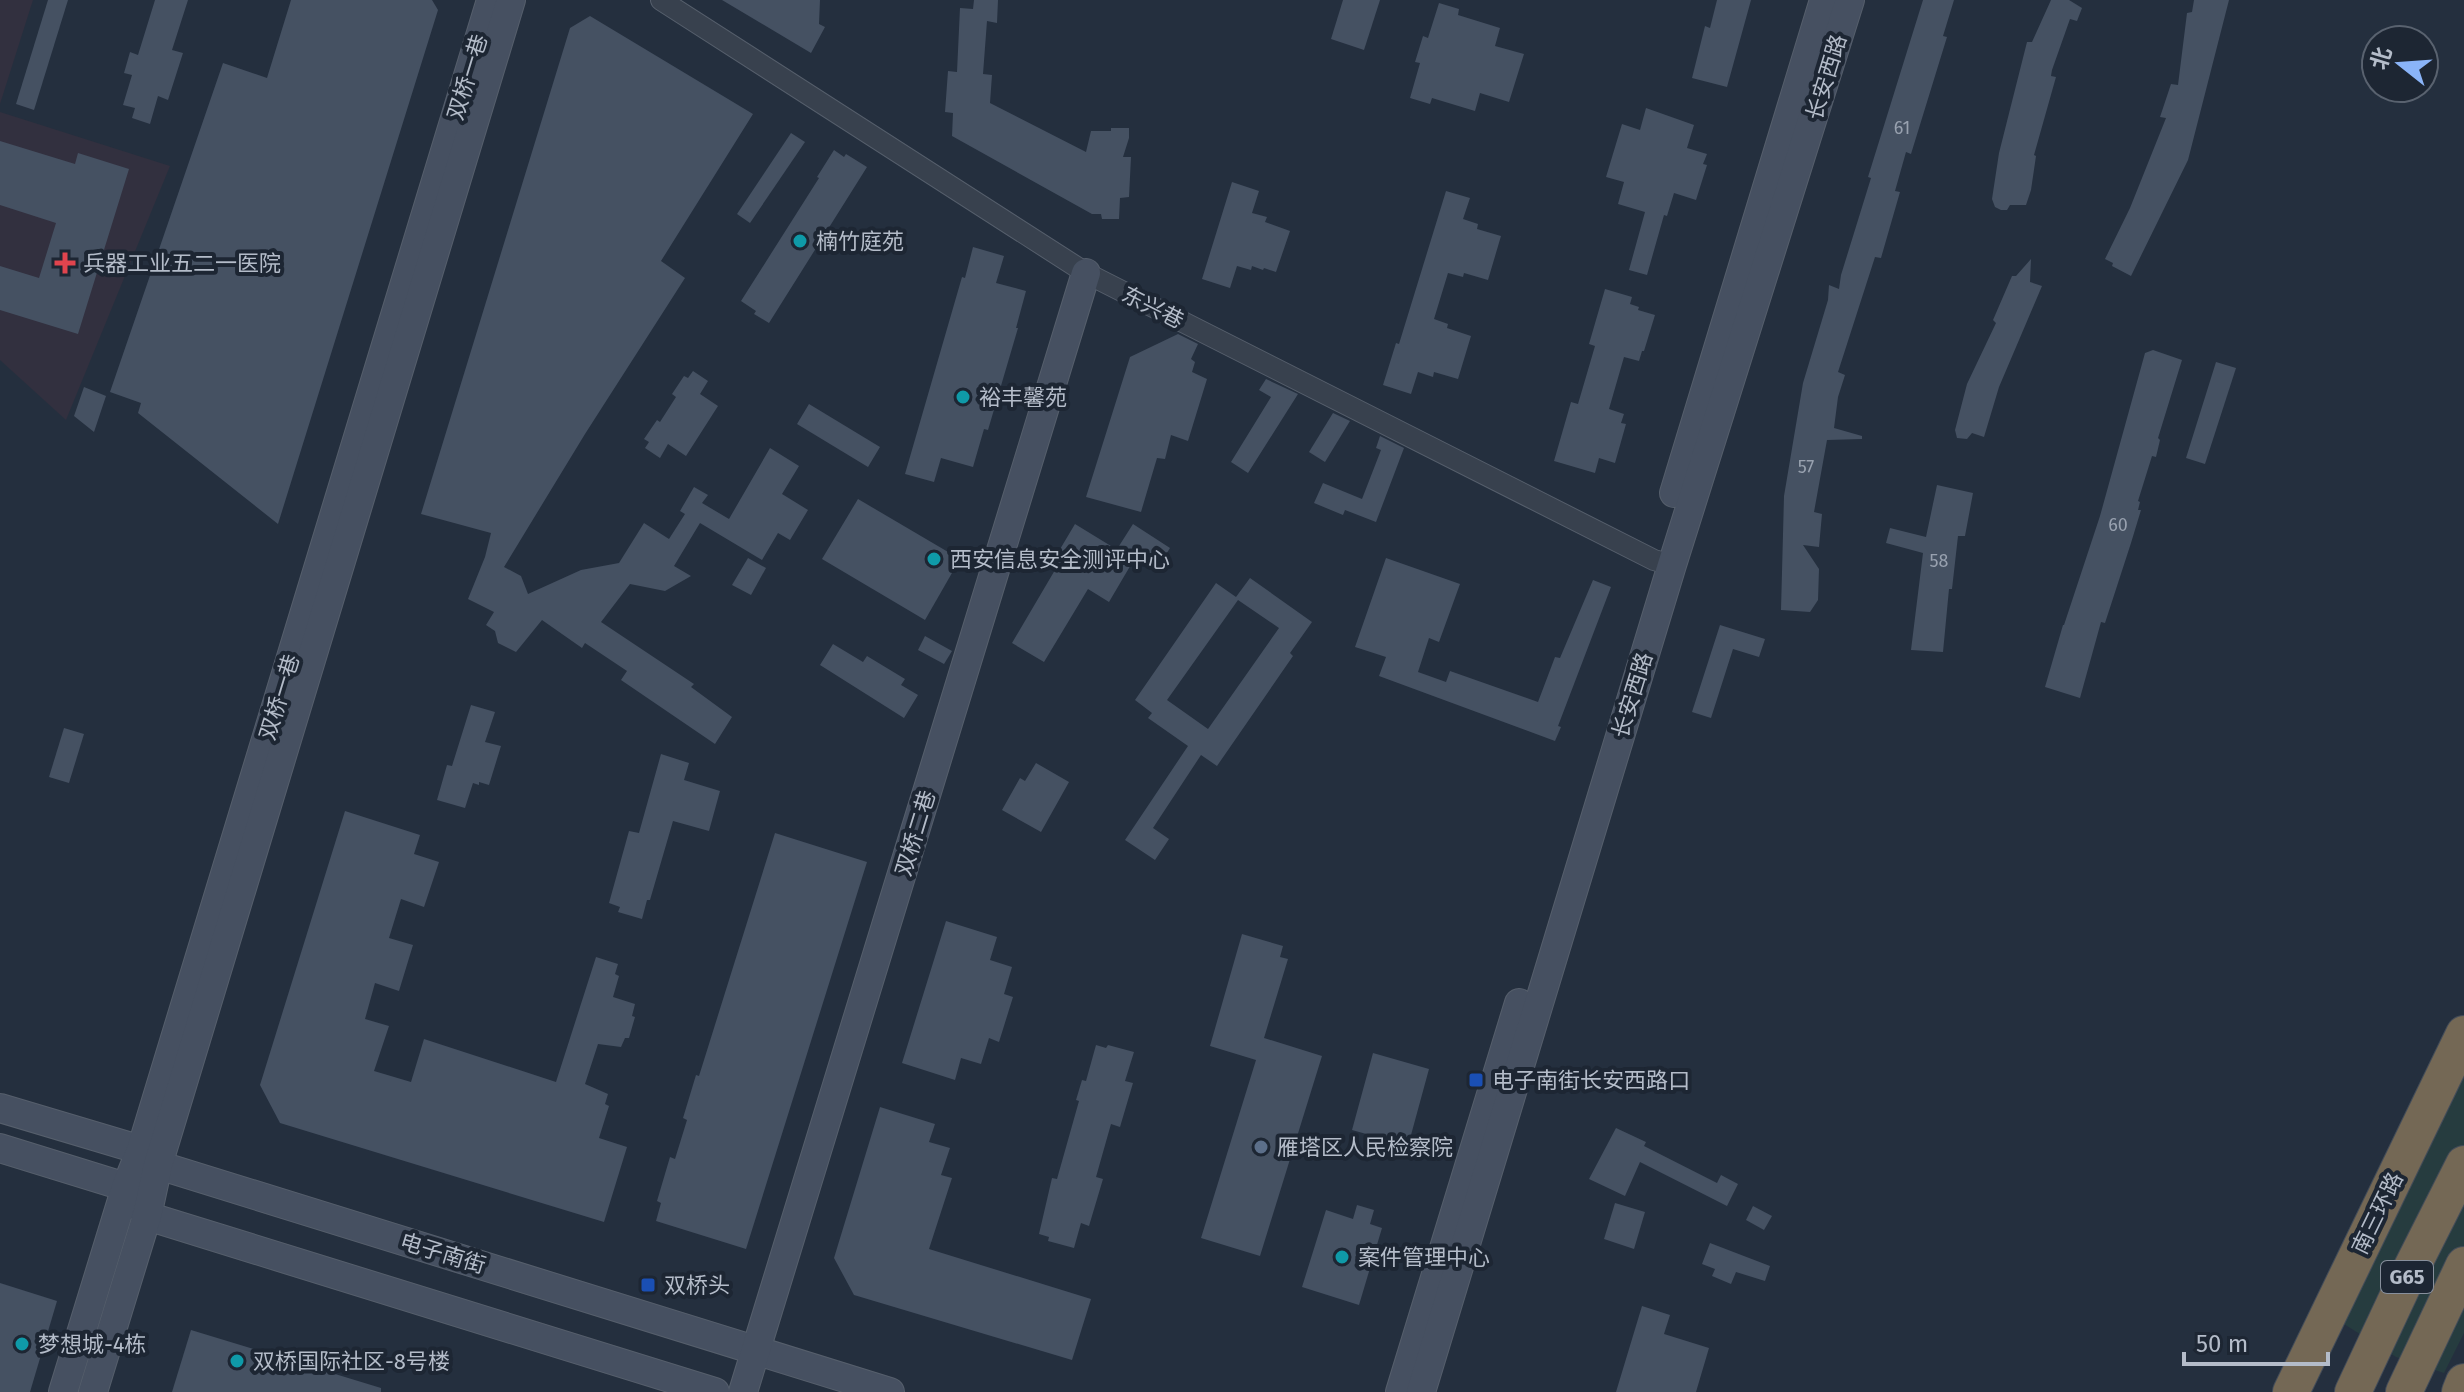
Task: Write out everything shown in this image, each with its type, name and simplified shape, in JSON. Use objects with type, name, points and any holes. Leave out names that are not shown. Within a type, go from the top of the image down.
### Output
[{"type":"highway","name":"南三环路","points":[[2291,1392],[2464,1034]]},
{"type":"highway","name":"G65","points":[[2353,1392],[2464,1164]]},
{"type":"highway","name":"G65","points":[[2404,1392],[2464,1265]]},
{"type":"highway","points":[[2460,1392],[2464,1382]]},
{"type":"main road","name":"双桥一巷","points":[[93,1392],[147,1216],[150,1157],[491,0]]},
{"type":"main road","name":"双桥一巷","points":[[63,1392],[126,1187],[150,1157],[511,0]]},
{"type":"main road","name":"长安西路","points":[[1421,1392],[1824,0]]},
{"type":"main road","name":"长安西路","points":[[1400,1392],[1663,563],[1850,0]]},
{"type":"main road","name":"双桥二巷","points":[[743,1392],[1086,273]]},
{"type":"main road","name":"电子南街","points":[[0,1108],[890,1392]]},
{"type":"main road","points":[[0,1148],[126,1187],[147,1216],[715,1392]]},
{"type":"street","name":"东兴巷","points":[[661,0],[1086,273],[1663,563]]},
{"type":"shaded area","points":[[0,0],[33,0],[0,104]]},
{"type":"shaded area","name":"兵器工业五二一医院","points":[[0,112],[170,166],[66,420],[0,360]]},
{"type":"green space","points":[[2464,1077],[2464,1333],[2444,1373],[2396,1357],[2344,1324]]},
{"type":"building","points":[[48,0],[68,0],[34,110],[16,104]]},
{"type":"building","points":[[155,0],[188,0],[172,50],[183,53],[168,100],[158,96],[150,124],[132,118],[135,108],[123,105],[132,75],[124,73],[130,52],[138,55]]},
{"type":"building","points":[[291,0],[432,0],[438,10],[278,524],[138,413],[141,403],[110,392],[223,63],[267,78]]},
{"type":"building","points":[[722,0],[820,0],[819,24],[825,27],[811,53]]},
{"type":"building","points":[[974,0],[998,0],[997,23],[987,21],[983,74],[992,75],[990,103],[1086,152],[1091,131],[1129,128],[1123,157],[1131,157],[1129,197],[1120,198],[1119,219],[1102,219],[1101,214],[1092,214],[952,136],[953,113],[945,112],[948,71],[957,72],[960,8],[973,9]]},
{"type":"building","points":[[1343,0],[1380,0],[1364,50],[1331,39]]},
{"type":"building","points":[[1717,0],[1751,0],[1727,87],[1692,78],[1705,26],[1710,28]]},
{"type":"building","points":[[1923,0],[1954,0],[1943,36],[1947,37],[1911,154],[1906,152],[1895,191],[1900,192],[1881,258],[1875,257],[1838,372],[1845,375],[1834,428],[1862,436],[1862,439],[1827,440],[1814,512],[1822,514],[1819,547],[1803,545],[1819,569],[1818,600],[1810,612],[1781,610],[1784,496],[1803,383],[1828,300],[1829,285],[1839,289],[1871,178],[1868,177]]},
{"type":"building","points":[[2051,0],[2069,0],[2082,8],[2077,21],[2070,19],[2052,70],[2051,76],[2056,77],[2034,155],[2031,190],[2026,205],[2010,205],[2007,210],[2001,210],[1995,207],[1992,199],[1999,153],[2027,42],[2032,42]]},
{"type":"building","points":[[2194,0],[2229,0],[2188,160],[2131,276],[2105,259],[2130,208],[2166,118],[2160,117],[2171,84],[2178,85],[2187,13],[2192,12]]},
{"type":"building","points":[[1439,3],[1459,9],[1458,15],[1500,28],[1495,46],[1524,54],[1509,102],[1480,93],[1475,111],[1432,98],[1430,104],[1410,98],[1420,63],[1415,62],[1423,36],[1428,38]]},
{"type":"building","points":[[590,16],[753,114],[661,261],[685,278],[504,567],[521,576],[528,594],[581,570],[619,563],[644,523],[669,539],[685,514],[680,511],[694,487],[708,495],[702,503],[729,519],[770,448],[799,466],[782,494],[808,510],[790,540],[778,533],[762,560],[700,523],[674,566],[691,576],[665,591],[630,584],[601,622],[694,684],[691,687],[732,717],[715,744],[621,680],[627,671],[585,643],[582,648],[542,620],[516,652],[498,643],[495,631],[486,625],[494,612],[468,599],[491,533],[421,514],[570,28]]},
{"type":"building","points":[[1646,108],[1694,125],[1687,148],[1707,154],[1703,164],[1707,165],[1696,200],[1674,193],[1667,216],[1664,215],[1647,275],[1629,270],[1645,212],[1618,204],[1624,182],[1606,177],[1622,124],[1640,130]]},
{"type":"building","points":[[791,133],[805,142],[750,223],[737,214]]},
{"type":"building","points":[[0,141],[75,164],[78,153],[129,169],[78,334],[0,310],[0,266],[39,278],[56,223],[0,205]]},
{"type":"building","name":"楠竹庭苑","points":[[834,150],[867,167],[769,323],[741,301]]},
{"type":"building","points":[[1232,182],[1259,191],[1252,213],[1267,217],[1265,222],[1290,231],[1276,272],[1237,266],[1230,288],[1202,279]]},
{"type":"building","points":[[1446,191],[1470,198],[1463,219],[1478,224],[1477,229],[1501,236],[1488,280],[1464,273],[1463,277],[1448,273],[1434,319],[1448,324],[1447,328],[1471,336],[1458,379],[1434,372],[1433,377],[1418,372],[1411,394],[1383,385],[1396,343],[1399,344]]},
{"type":"building","name":"裕丰馨苑","points":[[973,247],[1004,256],[996,283],[1026,291],[988,430],[984,429],[973,467],[941,458],[934,482],[905,474]]},
{"type":"building","points":[[2031,259],[2030,282],[2042,286],[1999,387],[1984,437],[1972,433],[1967,439],[1957,438],[1955,430],[1967,384],[1996,323],[1993,320],[2012,276],[2016,276]]},
{"type":"building","points":[[1605,289],[1632,297],[1630,304],[1655,315],[1639,361],[1624,357],[1609,409],[1624,414],[1621,423],[1626,424],[1615,463],[1599,458],[1595,473],[1554,461],[1571,402],[1578,404],[1595,346],[1589,344]]},
{"type":"building","points":[[1178,334],[1198,344],[1191,359],[1195,362],[1192,372],[1207,379],[1188,441],[1171,435],[1165,459],[1157,458],[1141,512],[1086,497],[1130,357]]},
{"type":"building","points":[[2153,350],[2182,360],[2158,438],[2156,457],[2152,456],[2138,501],[2138,510],[2141,510],[2105,623],[2101,622],[2080,698],[2045,687],[2100,516],[2145,353]]},
{"type":"building","points":[[2216,362],[2236,368],[2205,464],[2186,458]]},
{"type":"building","points":[[693,371],[708,381],[700,394],[718,406],[686,456],[668,444],[660,458],[645,448],[649,442],[644,439],[657,420],[660,422],[676,397],[672,394],[684,376],[688,378]]},
{"type":"building","points":[[1266,379],[1298,394],[1248,473],[1231,462],[1271,397],[1259,390]]},
{"type":"building","points":[[84,387],[106,396],[94,432],[74,416]]},
{"type":"building","points":[[809,404],[880,447],[868,467],[797,424]]},
{"type":"building","points":[[1333,413],[1350,421],[1325,462],[1309,452]]},
{"type":"building","points":[[1380,436],[1404,448],[1376,522],[1345,510],[1343,515],[1314,503],[1323,483],[1362,499],[1381,450],[1376,448]]},
{"type":"building","points":[[1937,485],[1973,493],[1965,536],[1958,536],[1943,652],[1911,650],[1923,553],[1886,543],[1890,528],[1926,537]]},
{"type":"building","name":"西安信息安全测评中心","points":[[858,499],[960,559],[925,620],[822,559]]},
{"type":"building","points":[[1075,524],[1124,554],[1119,546],[1133,524],[1170,548],[1160,564],[1139,551],[1109,602],[1088,589],[1044,662],[1012,643],[1055,570],[1050,566]]},
{"type":"building","points":[[748,558],[766,568],[751,595],[732,585]]},
{"type":"building","points":[[1386,558],[1460,584],[1439,642],[1429,638],[1418,672],[1446,682],[1450,671],[1538,702],[1555,657],[1560,658],[1593,580],[1611,587],[1555,741],[1379,676],[1386,657],[1355,647]]},
{"type":"building","points":[[1250,578],[1312,622],[1290,653],[1293,656],[1217,766],[1201,755],[1153,828],[1169,839],[1155,860],[1125,840],[1188,746],[1148,718],[1152,713],[1135,700],[1216,583],[1236,597]],"holes":[[[1238,600],[1279,628],[1208,729],[1167,700]]]},
{"type":"building","points":[[1720,625],[1765,639],[1759,657],[1733,649],[1711,718],[1692,712]]},
{"type":"building","points":[[925,636],[952,651],[944,664],[918,650]]},
{"type":"building","points":[[833,644],[863,662],[867,656],[905,679],[901,685],[918,695],[904,718],[820,665]]},
{"type":"building","points":[[471,705],[495,712],[485,742],[501,746],[489,785],[473,783],[465,808],[437,800],[447,765],[452,766]]},
{"type":"building","points":[[64,728],[84,734],[69,783],[49,777]]},
{"type":"building","points":[[661,754],[689,763],[684,780],[720,791],[709,831],[673,821],[642,919],[618,912],[620,907],[609,903],[629,831],[639,833]]},
{"type":"building","points":[[1036,763],[1069,782],[1041,832],[1002,810],[1020,778],[1025,781]]},
{"type":"building","points":[[345,811],[420,835],[414,854],[439,862],[424,907],[401,899],[389,938],[413,945],[399,991],[375,983],[365,1019],[389,1026],[374,1071],[411,1082],[424,1039],[556,1082],[596,957],[618,964],[615,974],[619,976],[613,997],[635,1004],[632,1016],[635,1017],[629,1038],[625,1038],[621,1047],[598,1044],[585,1084],[608,1094],[605,1104],[609,1106],[599,1138],[627,1147],[604,1222],[280,1123],[260,1085]]},
{"type":"building","points":[[775,833],[867,862],[746,1249],[656,1221],[661,1203],[657,1201],[670,1157],[675,1159],[696,1075],[699,1076]]},
{"type":"building","points":[[946,921],[997,937],[990,960],[1012,967],[1004,994],[1013,997],[999,1042],[989,1038],[981,1064],[961,1058],[955,1080],[902,1063]]},
{"type":"building","name":"雁塔区人民检察院","points":[[1242,934],[1283,946],[1280,957],[1288,959],[1264,1038],[1322,1056],[1260,1256],[1201,1238],[1256,1060],[1210,1046]]},
{"type":"building","points":[[1096,1045],[1134,1052],[1125,1081],[1133,1083],[1120,1127],[1111,1124],[1096,1177],[1103,1179],[1089,1226],[1081,1223],[1074,1248],[1048,1241],[1049,1237],[1039,1234],[1052,1178],[1057,1179],[1079,1101],[1076,1100],[1082,1080],[1086,1081]]},
{"type":"building","points":[[1373,1053],[1429,1069],[1408,1146],[1395,1142],[1391,1157],[1373,1152],[1377,1137],[1352,1130]]},
{"type":"building","points":[[880,1107],[935,1124],[929,1142],[950,1148],[941,1175],[952,1178],[929,1249],[1091,1299],[1072,1360],[854,1295],[834,1258]]},
{"type":"building","points":[[1616,1128],[1646,1142],[1644,1146],[1717,1183],[1721,1175],[1738,1184],[1727,1206],[1640,1162],[1625,1196],[1589,1179]]},
{"type":"building","points":[[1615,1203],[1645,1212],[1634,1249],[1604,1239]]},
{"type":"building","name":"案件管理中心","points":[[1357,1205],[1374,1210],[1370,1224],[1382,1228],[1359,1305],[1302,1287],[1326,1210],[1353,1219]]},
{"type":"building","points":[[1753,1206],[1772,1216],[1764,1230],[1746,1220]]},
{"type":"building","points":[[1710,1243],[1770,1266],[1765,1281],[1736,1272],[1731,1284],[1712,1276],[1715,1269],[1702,1264]]},
{"type":"building","name":"梦想城-4栋","points":[[0,1283],[57,1301],[30,1392],[0,1392]]},
{"type":"building","points":[[1642,1306],[1670,1315],[1664,1334],[1709,1348],[1696,1392],[1616,1392]]},
{"type":"building","name":"双桥国际社区-8号楼","points":[[191,1330],[381,1388],[381,1392],[172,1392]]},
{"type":"place","name":"楠竹庭苑","points":[[800,241]]},
{"type":"place","name":"兵器工业五二一医院","points":[[65,263]]},
{"type":"place","name":"裕丰馨苑","points":[[963,397]]},
{"type":"place","name":"西安信息安全测评中心","points":[[934,559]]},
{"type":"place","name":"电子南街长安西路口","points":[[1476,1080]]},
{"type":"place","name":"雁塔区人民检察院","points":[[1261,1147]]},
{"type":"place","name":"案件管理中心","points":[[1342,1257]]},
{"type":"place","name":"双桥头","points":[[648,1285]]},
{"type":"place","name":"梦想城-4栋","points":[[22,1344]]},
{"type":"place","name":"双桥国际社区-8号楼","points":[[237,1361]]}]
